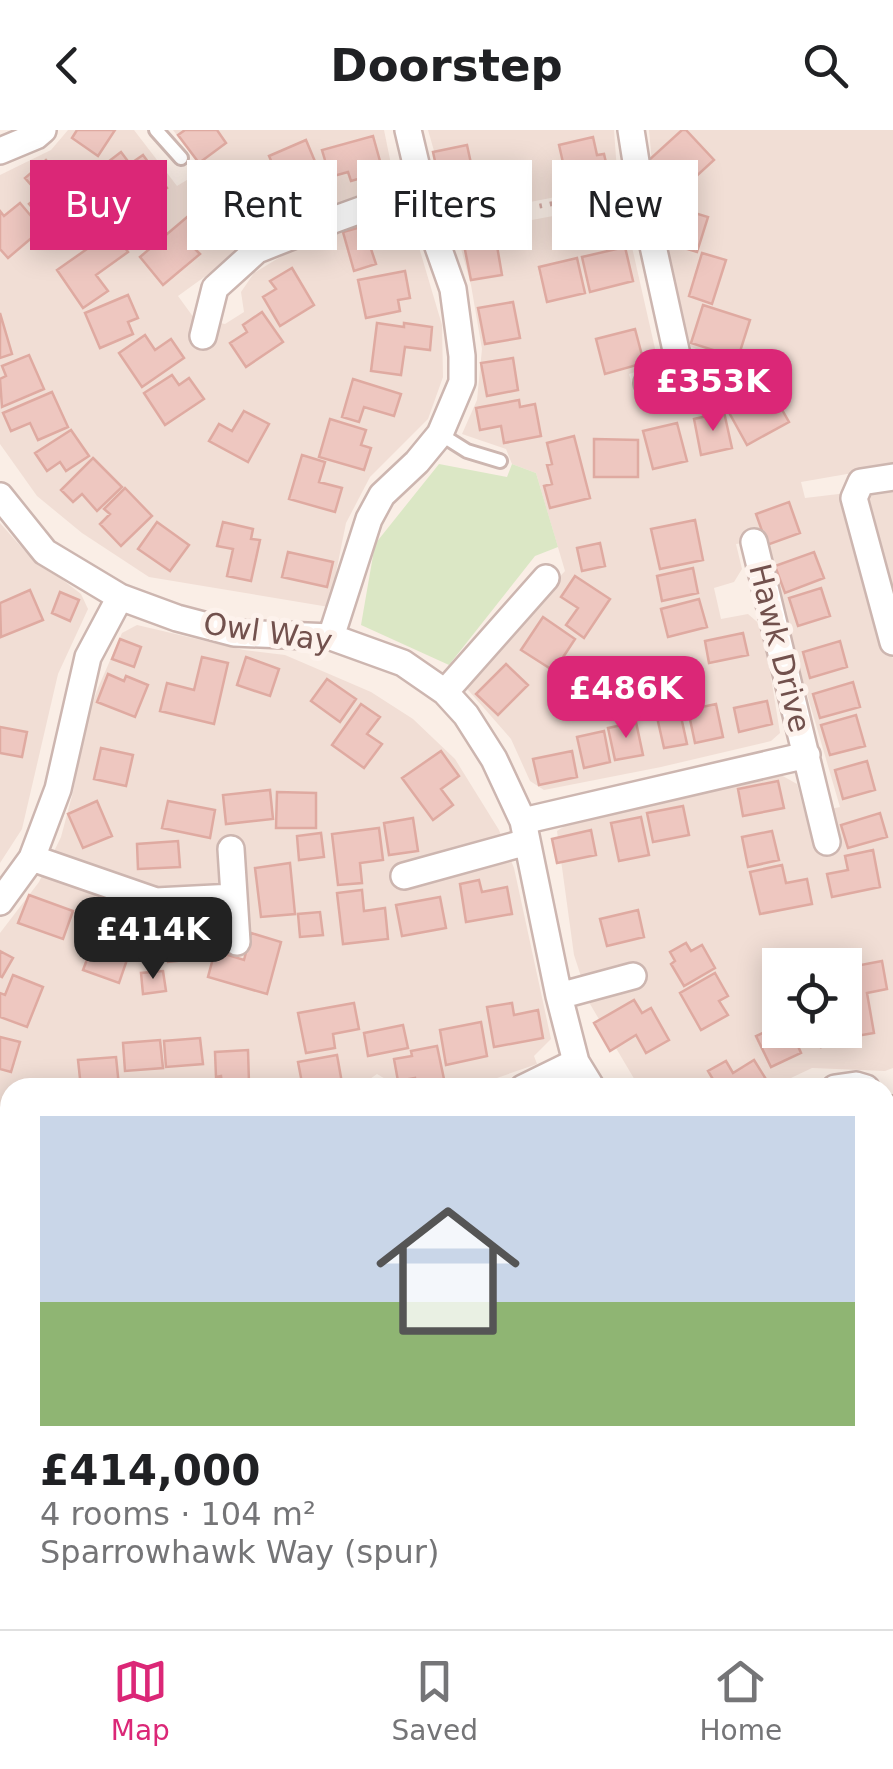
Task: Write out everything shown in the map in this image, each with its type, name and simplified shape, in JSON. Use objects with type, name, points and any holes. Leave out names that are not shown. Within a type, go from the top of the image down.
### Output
[{"type":"street","points":[[0,151],[43,130]]},
{"type":"street","points":[[408,130],[415,160]]},
{"type":"street","points":[[632,130],[636,160]]},
{"type":"street","points":[[203,336],[215,288],[257,250]]},
{"type":"street","points":[[330,637],[369,519],[382,495],[440,434],[462,382],[453,289],[439,250]]},
{"type":"street","points":[[654,250],[680,373]]},
{"type":"street","points":[[647,383],[708,369]]},
{"type":"street","points":[[893,477],[861,482],[854,498],[893,642]]},
{"type":"street","name":"Owl Way","points":[[0,496],[45,552],[120,596],[178,618],[234,633],[330,637],[403,663],[446,692],[494,759],[525,831],[559,996],[576,1062],[586,1078]]},
{"type":"street","name":"Hawk Drive","points":[[754,542],[827,842]]},
{"type":"street","points":[[446,692],[546,578]]},
{"type":"street","points":[[0,902],[32,858],[58,789],[88,657],[120,596]]},
{"type":"street","name":"Hawk Drive","points":[[525,831],[807,755]]},
{"type":"street","points":[[404,876],[525,831]]},
{"type":"street","points":[[231,849],[237,942]]},
{"type":"street","points":[[32,858],[156,901],[234,896]]},
{"type":"street","points":[[154,930],[156,901]]},
{"type":"street","points":[[559,996],[633,976]]},
{"type":"street","points":[[543,1078],[576,1062]]},
{"type":"lane","points":[[156,130],[181,158]]},
{"type":"lane","points":[[440,434],[467,451],[500,462]]},
{"type":"path","points":[[181,158],[187,163]]},
{"type":"shaded area","points":[[68,130],[134,130],[157,160],[31,160],[51,150]]},
{"type":"shaded area","points":[[173,130],[384,130],[390,160],[357,160],[357,195],[337,204],[337,160],[195,160]]},
{"type":"shaded area","points":[[428,130],[614,130],[616,160],[552,160],[552,198],[532,202],[532,160],[437,160]]},
{"type":"shaded area","points":[[649,130],[893,130],[893,466],[801,482],[805,498],[847,493],[893,659],[893,1068],[885,1071],[812,1068],[791,1078],[634,1078],[590,1004],[574,955],[557,831],[568,824],[781,775],[797,784],[805,814],[840,807],[762,540],[736,544],[742,569],[734,582],[714,588],[721,619],[748,614],[763,627],[780,733],[771,741],[544,790],[530,781],[511,739],[462,683],[565,571],[536,473],[512,464],[506,449],[462,434],[477,400],[482,349],[461,250],[532,250],[532,220],[552,216],[552,250],[633,250],[656,353],[650,367],[629,374],[638,405],[730,383],[722,349],[704,353],[690,346],[668,250],[698,250],[698,160],[652,160]]},
{"type":"shaded area","points":[[30,160],[30,250],[167,250],[167,173],[177,186],[187,180],[187,250],[242,250],[178,296],[194,318],[225,324],[244,312],[241,292],[254,273],[292,250],[337,250],[337,231],[357,224],[357,250],[420,250],[442,325],[443,377],[428,419],[370,477],[346,523],[329,607],[149,577],[82,533],[37,496],[0,444],[0,175]]},
{"type":"shaded area","points":[[893,485],[893,588],[867,490]]},
{"type":"shaded area","points":[[0,523],[24,550],[81,594],[88,609],[58,674],[22,829],[0,863]]},
{"type":"shaded area","points":[[137,625],[244,650],[285,655],[371,692],[413,719],[455,759],[499,830],[514,868],[551,1039],[534,1056],[537,1064],[497,1078],[384,1078],[377,1074],[371,1078],[0,1078],[0,933],[39,882],[61,837],[85,724],[122,633]]},
{"type":"green space","points":[[439,464],[507,477],[512,464],[536,473],[558,547],[535,556],[449,665],[361,625],[375,544]]},
{"type":"building","points":[[77,130],[115,130],[98,156],[72,138]]},
{"type":"building","points":[[185,130],[217,130],[226,143],[203,160],[197,160],[178,135]]},
{"type":"building","points":[[686,130],[714,160],[698,175],[698,160],[649,160]]},
{"type":"building","points":[[373,136],[380,160],[357,160],[357,179],[351,181],[348,172],[337,175],[337,160],[325,160],[322,150]]},
{"type":"building","points":[[593,137],[597,155],[604,154],[605,160],[562,160],[559,145]]},
{"type":"building","points":[[306,140],[314,160],[271,160],[269,156]]},
{"type":"building","points":[[467,145],[470,160],[435,160],[433,152]]},
{"type":"building","points":[[121,152],[127,160],[111,160]]},
{"type":"building","points":[[20,203],[30,215],[30,239],[8,258],[0,249],[0,211],[4,216]]},
{"type":"building","points":[[698,214],[708,217],[698,249]]},
{"type":"building","points":[[187,217],[187,250],[200,254],[163,285],[140,257],[148,250],[167,250],[167,234]]},
{"type":"building","points":[[357,228],[357,250],[371,250],[376,264],[354,271],[343,232]]},
{"type":"building","points":[[86,250],[128,252],[96,275],[108,291],[83,308],[57,270]]},
{"type":"building","points":[[465,250],[498,250],[502,275],[471,280]]},
{"type":"building","points":[[626,250],[633,281],[590,292],[582,257]]},
{"type":"building","points":[[702,253],[726,260],[712,304],[689,296]]},
{"type":"building","points":[[577,258],[585,293],[547,302],[539,267]]},
{"type":"building","points":[[292,268],[314,305],[280,326],[263,297],[276,289],[270,281]]},
{"type":"building","points":[[405,271],[410,298],[398,300],[400,311],[366,318],[358,280]]},
{"type":"building","points":[[128,295],[138,318],[128,322],[133,334],[100,348],[85,313]]},
{"type":"building","points":[[513,302],[520,338],[485,344],[478,308]]},
{"type":"building","points":[[703,305],[750,320],[738,358],[691,343]]},
{"type":"building","points":[[262,312],[283,342],[246,367],[230,343],[247,332],[243,325]]},
{"type":"building","points":[[0,313],[12,354],[0,358]]},
{"type":"building","points":[[377,323],[432,327],[430,350],[405,347],[401,375],[371,371]]},
{"type":"building","points":[[635,329],[644,363],[605,374],[596,339]]},
{"type":"building","points":[[145,335],[155,350],[171,339],[184,358],[142,387],[119,353]]},
{"type":"building","points":[[29,355],[44,389],[2,407],[0,379],[6,376],[2,366]]},
{"type":"building","points":[[513,358],[518,390],[487,396],[481,363]]},
{"type":"building","points":[[172,375],[179,385],[189,378],[204,399],[165,425],[144,393]]},
{"type":"building","points":[[353,379],[401,394],[394,416],[364,407],[359,422],[342,417]]},
{"type":"building","points":[[768,385],[789,422],[747,445],[726,407]]},
{"type":"building","points":[[52,392],[68,427],[38,440],[30,423],[11,431],[3,413]]},
{"type":"building","points":[[519,400],[520,407],[535,404],[541,436],[504,443],[501,426],[480,430],[476,408]]},
{"type":"building","points":[[244,411],[269,424],[248,462],[209,441],[219,424],[232,431]]},
{"type":"building","points":[[724,412],[732,448],[701,455],[694,419]]},
{"type":"building","points":[[330,419],[366,430],[361,445],[371,448],[364,470],[319,457]]},
{"type":"building","points":[[677,423],[687,461],[653,469],[643,431]]},
{"type":"building","points":[[71,430],[89,456],[66,471],[60,462],[47,471],[35,453]]},
{"type":"building","points":[[574,436],[590,498],[550,508],[544,486],[552,484],[547,443]]},
{"type":"building","points":[[594,439],[638,440],[638,477],[594,477]]},
{"type":"building","points":[[302,455],[325,462],[319,482],[342,488],[335,512],[289,499]]},
{"type":"building","points":[[93,458],[122,487],[97,511],[82,494],[73,502],[61,490]]},
{"type":"building","points":[[125,488],[152,516],[121,546],[100,524],[110,514],[104,509]]},
{"type":"building","points":[[789,502],[800,533],[767,545],[756,514]]},
{"type":"building","points":[[695,520],[703,560],[660,569],[651,529]]},
{"type":"building","points":[[157,522],[189,545],[170,571],[138,549]]},
{"type":"building","points":[[223,522],[253,529],[251,539],[260,540],[251,581],[227,576],[233,549],[217,546]]},
{"type":"building","points":[[600,543],[605,566],[582,571],[577,548]]},
{"type":"building","points":[[288,552],[333,562],[327,587],[282,577]]},
{"type":"building","points":[[814,552],[824,578],[785,593],[775,566]]},
{"type":"building","points":[[693,568],[698,593],[662,601],[657,576]]},
{"type":"building","points":[[575,576],[610,599],[584,638],[566,625],[578,608],[561,597]]},
{"type":"building","points":[[821,588],[830,616],[798,626],[789,598]]},
{"type":"building","points":[[30,590],[43,620],[1,637],[0,603]]},
{"type":"building","points":[[60,592],[79,600],[70,621],[52,613]]},
{"type":"building","points":[[699,599],[707,627],[668,637],[661,609]]},
{"type":"building","points":[[543,617],[575,639],[554,671],[521,650]]},
{"type":"building","points":[[743,633],[748,655],[709,663],[705,641]]},
{"type":"building","points":[[120,639],[141,647],[134,667],[112,659]]},
{"type":"building","points":[[840,641],[847,667],[810,678],[803,652]]},
{"type":"building","points":[[202,657],[228,663],[214,724],[160,711],[167,683],[194,690]]},
{"type":"building","points":[[246,657],[279,669],[270,696],[237,685]]},
{"type":"building","points":[[506,664],[528,685],[498,715],[476,694]]},
{"type":"building","points":[[108,674],[148,685],[135,717],[97,702]]},
{"type":"building","points":[[327,679],[356,699],[340,722],[311,701]]},
{"type":"building","points":[[853,682],[860,707],[820,718],[813,694]]},
{"type":"building","points":[[767,701],[772,724],[739,732],[734,708]]},
{"type":"building","points":[[361,704],[380,717],[367,734],[382,744],[364,768],[332,745]]},
{"type":"building","points":[[716,704],[723,737],[695,743],[688,710]]},
{"type":"building","points":[[680,712],[687,744],[664,748],[657,717]]},
{"type":"building","points":[[856,715],[865,746],[830,755],[821,725]]},
{"type":"building","points":[[636,722],[643,755],[615,760],[608,728]]},
{"type":"building","points":[[0,727],[27,732],[22,757],[0,753]]},
{"type":"building","points":[[604,731],[610,762],[584,768],[577,737]]},
{"type":"building","points":[[101,748],[133,755],[126,786],[94,779]]},
{"type":"building","points":[[441,751],[459,776],[441,789],[453,805],[433,820],[402,778]]},
{"type":"building","points":[[572,751],[577,777],[539,785],[533,759]]},
{"type":"building","points":[[867,761],[875,790],[843,799],[835,770]]},
{"type":"building","points":[[778,781],[784,808],[743,816],[738,789]]},
{"type":"building","points":[[270,790],[273,819],[226,824],[223,795]]},
{"type":"building","points":[[277,792],[316,793],[316,828],[276,828]]},
{"type":"building","points":[[97,801],[112,836],[83,848],[68,814]]},
{"type":"building","points":[[168,801],[215,810],[210,838],[162,828]]},
{"type":"building","points":[[683,806],[689,835],[653,842],[647,813]]},
{"type":"building","points":[[880,813],[887,837],[848,848],[841,825]]},
{"type":"building","points":[[641,817],[649,855],[619,861],[611,823]]},
{"type":"building","points":[[413,818],[418,851],[389,855],[384,823]]},
{"type":"building","points":[[379,828],[383,860],[360,863],[362,883],[338,885],[332,834]]},
{"type":"building","points":[[591,830],[596,855],[557,863],[552,839]]},
{"type":"building","points":[[772,831],[779,860],[748,867],[742,837]]},
{"type":"building","points":[[321,833],[324,857],[299,860],[297,836]]},
{"type":"building","points":[[178,841],[180,867],[138,869],[137,844]]},
{"type":"building","points":[[873,850],[880,887],[832,897],[827,874],[848,870],[845,856]]},
{"type":"building","points":[[290,863],[295,914],[261,917],[255,868]]},
{"type":"building","points":[[782,865],[786,883],[807,879],[812,904],[760,914],[750,872]]},
{"type":"building","points":[[479,880],[482,892],[507,887],[512,914],[466,922],[460,884]]},
{"type":"building","points":[[362,890],[364,911],[385,908],[388,939],[343,944],[337,893]]},
{"type":"building","points":[[29,895],[73,911],[63,939],[18,923]]},
{"type":"building","points":[[440,897],[446,928],[402,936],[396,905]]},
{"type":"building","points":[[638,910],[644,937],[607,946],[600,919]]},
{"type":"building","points":[[320,912],[323,935],[300,937],[298,914]]},
{"type":"building","points":[[186,922],[187,927],[202,926],[206,958],[168,962],[163,924]]},
{"type":"building","points":[[251,933],[281,942],[267,994],[208,977],[215,951],[244,960]]},
{"type":"building","points":[[95,938],[130,951],[119,983],[83,970]]},
{"type":"building","points":[[686,943],[691,951],[702,945],[715,968],[684,986],[671,964],[675,961],[670,952]]},
{"type":"building","points":[[0,951],[13,958],[2,977],[0,976]]},
{"type":"building","points":[[882,961],[887,989],[867,993],[874,1033],[862,1035],[862,965]]},
{"type":"building","points":[[163,971],[166,991],[143,994],[141,973]]},
{"type":"building","points":[[715,973],[728,996],[719,1001],[728,1015],[701,1030],[680,993]]},
{"type":"building","points":[[13,975],[43,987],[27,1027],[0,1017],[0,993],[5,995]]},
{"type":"building","points":[[634,1000],[642,1013],[651,1008],[669,1040],[646,1053],[636,1035],[610,1051],[594,1023]]},
{"type":"building","points":[[354,1003],[359,1029],[333,1034],[335,1048],[306,1053],[298,1013]]},
{"type":"building","points":[[512,1003],[514,1015],[538,1010],[543,1038],[494,1047],[487,1007]]},
{"type":"building","points":[[481,1022],[487,1056],[446,1065],[440,1030]]},
{"type":"building","points":[[403,1025],[408,1048],[368,1056],[364,1033]]},
{"type":"building","points":[[762,1033],[762,1048],[799,1048],[801,1053],[771,1067],[756,1036]]},
{"type":"building","points":[[0,1037],[20,1042],[11,1072],[0,1069]]},
{"type":"building","points":[[200,1038],[203,1064],[166,1067],[164,1041]]},
{"type":"building","points":[[160,1040],[163,1068],[125,1071],[123,1043]]},
{"type":"building","points":[[437,1046],[444,1078],[397,1078],[394,1059],[412,1056],[411,1051]]},
{"type":"building","points":[[248,1050],[249,1078],[216,1077],[215,1052]]},
{"type":"building","points":[[337,1055],[341,1078],[301,1078],[298,1062]]},
{"type":"building","points":[[116,1057],[118,1078],[80,1078],[78,1060]]},
{"type":"building","points":[[754,1060],[765,1078],[712,1078],[708,1071],[726,1061],[733,1073]]}]
